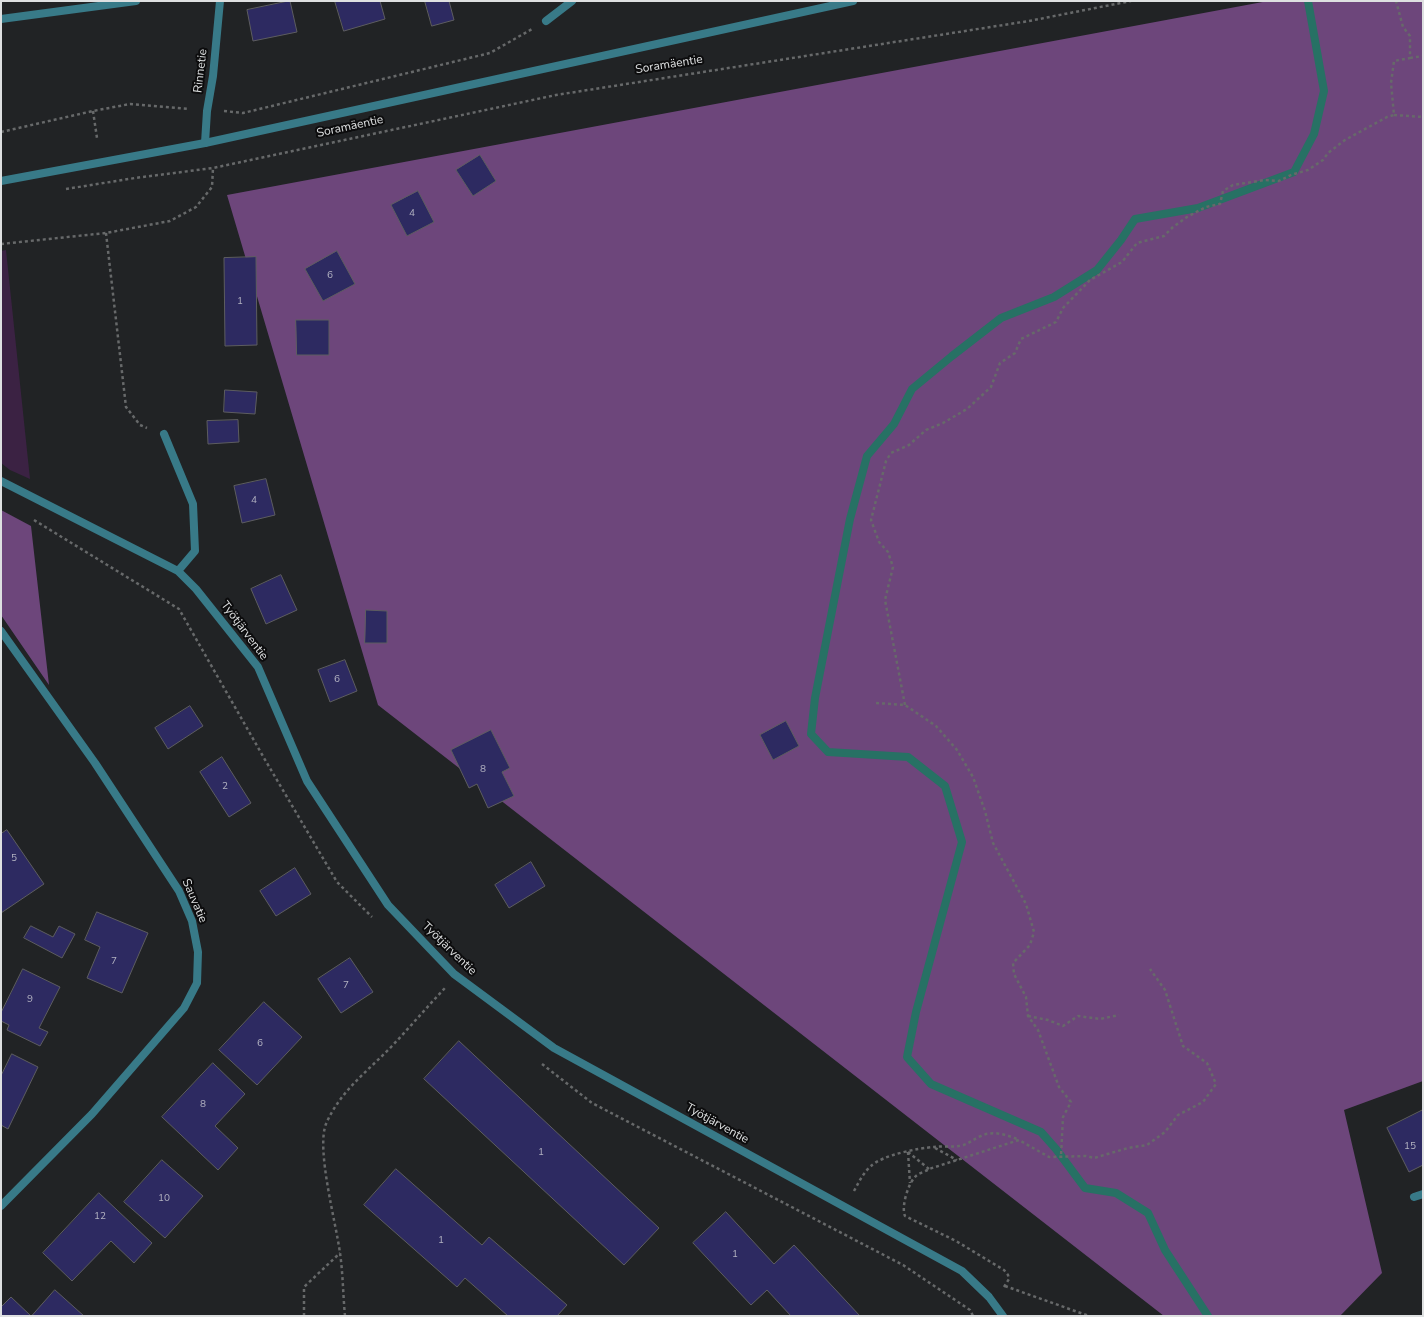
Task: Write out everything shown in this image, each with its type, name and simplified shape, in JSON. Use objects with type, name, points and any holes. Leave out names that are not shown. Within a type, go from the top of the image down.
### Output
[{"type":"street","points":[[1,19],[136,1]]},
{"type":"street","name":"Rinnetie","points":[[205,143],[207,110],[213,76],[220,1]]},
{"type":"street","points":[[546,22],[572,1]]},
{"type":"street","name":"Soramäentie","points":[[1,181],[205,143],[853,1]]},
{"type":"street","points":[[164,434],[193,504],[195,550],[178,571]]},
{"type":"street","name":"Työtjärventie","points":[[1,481],[178,571],[196,589],[258,667],[307,781],[388,905],[454,974],[554,1048],[962,1271],[989,1297],[1004,1316]]},
{"type":"street","name":"Sauvatie","points":[[1,631],[95,763],[180,891],[192,921],[198,952],[197,983],[184,1008],[92,1114],[1,1206]]},
{"type":"street","points":[[1414,1197],[1423,1194]]},
{"type":"path","name":"Soramäentie","points":[[63,190],[136,178],[213,168],[556,95],[1029,21],[1131,1]]},
{"type":"path","points":[[1396,1],[1403,27],[1410,36],[1410,58]]},
{"type":"path","points":[[1,132],[93,110],[130,104],[243,113],[490,52],[546,22]]},
{"type":"path","points":[[1394,115],[1391,83],[1394,61],[1423,56]]},
{"type":"path","points":[[93,110],[97,138]]},
{"type":"path","points":[[905,705],[886,600],[893,566],[888,552],[879,542],[871,520],[886,460],[891,453],[909,445],[926,430],[944,423],[967,409],[991,386],[1000,363],[1016,353],[1021,339],[1056,322],[1063,308],[1090,280],[1122,262],[1137,243],[1164,236],[1173,227],[1187,217],[1206,207],[1220,204],[1223,191],[1234,185],[1265,180],[1279,181],[1291,175],[1308,170],[1323,160],[1328,153],[1345,140],[1387,117],[1394,115],[1423,117]]},
{"type":"path","points":[[1,244],[106,233],[170,221],[196,207],[212,187],[213,168]]},
{"type":"path","points":[[106,233],[126,406],[140,425],[164,434]]},
{"type":"path","points":[[29,517],[179,609],[337,882],[377,921]]},
{"type":"path","points":[[876,703],[905,705],[936,726],[958,750],[973,777],[986,811],[993,843],[1026,904],[1034,932],[1030,945],[1013,962],[1014,974],[1026,997],[1028,1016],[1038,1030],[1059,1087],[1071,1102],[1063,1117],[1061,1156]]},
{"type":"path","points":[[845,1207],[862,1176],[871,1165],[884,1158],[897,1154],[934,1147],[959,1146],[971,1143],[981,1135],[992,1134],[1006,1135],[1019,1140],[1049,1157],[1086,1156],[1094,1158],[1128,1148],[1147,1145],[1165,1132],[1178,1115],[1203,1102],[1216,1084],[1206,1063],[1183,1046],[1165,990],[1150,969]]},
{"type":"path","points":[[345,1316],[340,1253],[323,1146],[325,1126],[336,1105],[350,1087],[392,1047],[445,988],[454,974]]},
{"type":"path","points":[[445,988],[451,992]]},
{"type":"path","points":[[1028,1016],[1048,1020],[1063,1026],[1078,1016],[1100,1019],[1119,1014]]},
{"type":"path","points":[[537,1060],[592,1103],[904,1265],[970,1310],[973,1316]]},
{"type":"path","points":[[910,1183],[916,1175],[929,1169],[1019,1140]]},
{"type":"path","points":[[934,1147],[957,1160]]},
{"type":"path","points":[[908,1152],[929,1169]]},
{"type":"path","points":[[908,1152],[910,1183],[903,1211],[905,1216],[956,1241],[1004,1270],[1009,1279],[1005,1286],[1088,1315]]},
{"type":"path","points":[[304,1316],[304,1287],[340,1253]]},
{"type":"shaded area","points":[[1268,1],[1423,1],[1423,1081],[1344,1110],[1382,1273],[1340,1316],[1164,1316],[378,705],[227,195]]},
{"type":"shaded area","points":[[6,250],[30,479],[10,470],[1,463],[1,251]]},
{"type":"shaded area","points":[[1,510],[31,526],[49,685],[1,615]]},
{"type":"building","points":[[290,1],[297,32],[253,41],[247,10]]},
{"type":"building","points":[[335,1],[380,1],[385,19],[344,31]]},
{"type":"building","points":[[425,1],[449,1],[454,20],[432,26]]},
{"type":"building","points":[[480,155],[496,181],[473,196],[456,170]]},
{"type":"building","points":[[418,191],[434,222],[407,236],[391,205]]},
{"type":"building","points":[[337,251],[355,284],[323,301],[305,269]]},
{"type":"building","points":[[256,257],[257,345],[225,346],[224,258]]},
{"type":"building","points":[[296,320],[329,320],[329,355],[297,355]]},
{"type":"building","points":[[225,390],[257,392],[255,414],[224,412]]},
{"type":"building","points":[[238,420],[239,442],[208,444],[207,421]]},
{"type":"building","points":[[266,479],[275,515],[242,523],[234,486]]},
{"type":"building","points":[[281,575],[297,610],[266,624],[251,589]]},
{"type":"building","points":[[366,610],[387,611],[387,643],[365,643]]},
{"type":"building","points":[[345,660],[357,691],[330,702],[318,670]]},
{"type":"building","points":[[190,706],[203,726],[168,749],[155,728]]},
{"type":"building","points":[[786,721],[799,746],[773,760],[760,735]]},
{"type":"building","points":[[491,730],[510,768],[502,772],[514,796],[488,808],[477,784],[469,788],[451,750]]},
{"type":"building","points":[[222,757],[251,803],[229,817],[200,772]]},
{"type":"building","points":[[7,830],[44,884],[1,913],[1,834]]},
{"type":"building","points":[[531,862],[545,886],[509,908],[495,885]]},
{"type":"building","points":[[295,868],[311,894],[276,916],[260,891]]},
{"type":"building","points":[[97,912],[148,933],[122,993],[87,978],[100,947],[85,940]]},
{"type":"building","points":[[31,926],[53,937],[59,926],[75,934],[62,958],[24,938]]},
{"type":"building","points":[[350,958],[373,992],[341,1013],[318,979]]},
{"type":"building","points":[[23,969],[60,987],[39,1028],[48,1032],[40,1046],[7,1030],[9,1025],[1,1021],[1,1013]]},
{"type":"building","points":[[264,1002],[302,1037],[257,1085],[219,1050]]},
{"type":"building","points":[[459,1041],[659,1228],[624,1265],[424,1079]]},
{"type":"building","points":[[12,1054],[38,1067],[8,1129],[1,1125],[1,1076]]},
{"type":"building","points":[[213,1063],[245,1094],[215,1126],[238,1148],[218,1170],[162,1117]]},
{"type":"building","points":[[1423,1110],[1423,1165],[1409,1172],[1387,1128]]},
{"type":"building","points":[[162,1160],[203,1196],[165,1238],[124,1202]]},
{"type":"building","points":[[396,1169],[482,1245],[489,1237],[567,1305],[557,1316],[508,1316],[465,1278],[457,1287],[364,1205]]},
{"type":"building","points":[[99,1193],[152,1243],[134,1263],[111,1241],[72,1281],[43,1253]]},
{"type":"building","points":[[726,1212],[774,1264],[794,1245],[860,1316],[791,1316],[767,1290],[751,1305],[693,1243]]},
{"type":"building","points":[[55,1290],[84,1316],[31,1316]]},
{"type":"building","points":[[11,1297],[31,1316],[1,1316],[1,1307]]},
{"type":"waterway","points":[[1208,1316],[1165,1250],[1148,1213],[1116,1193],[1085,1188],[1056,1149],[1041,1132],[931,1084],[907,1057],[916,1012],[962,842],[945,786],[908,757],[828,752],[811,734],[815,698],[850,519],[867,456],[894,424],[912,389],[1001,318],[1054,297],[1097,270],[1121,240],[1135,219],[1198,208],[1294,172],[1314,134],[1324,91],[1308,1]]}]
